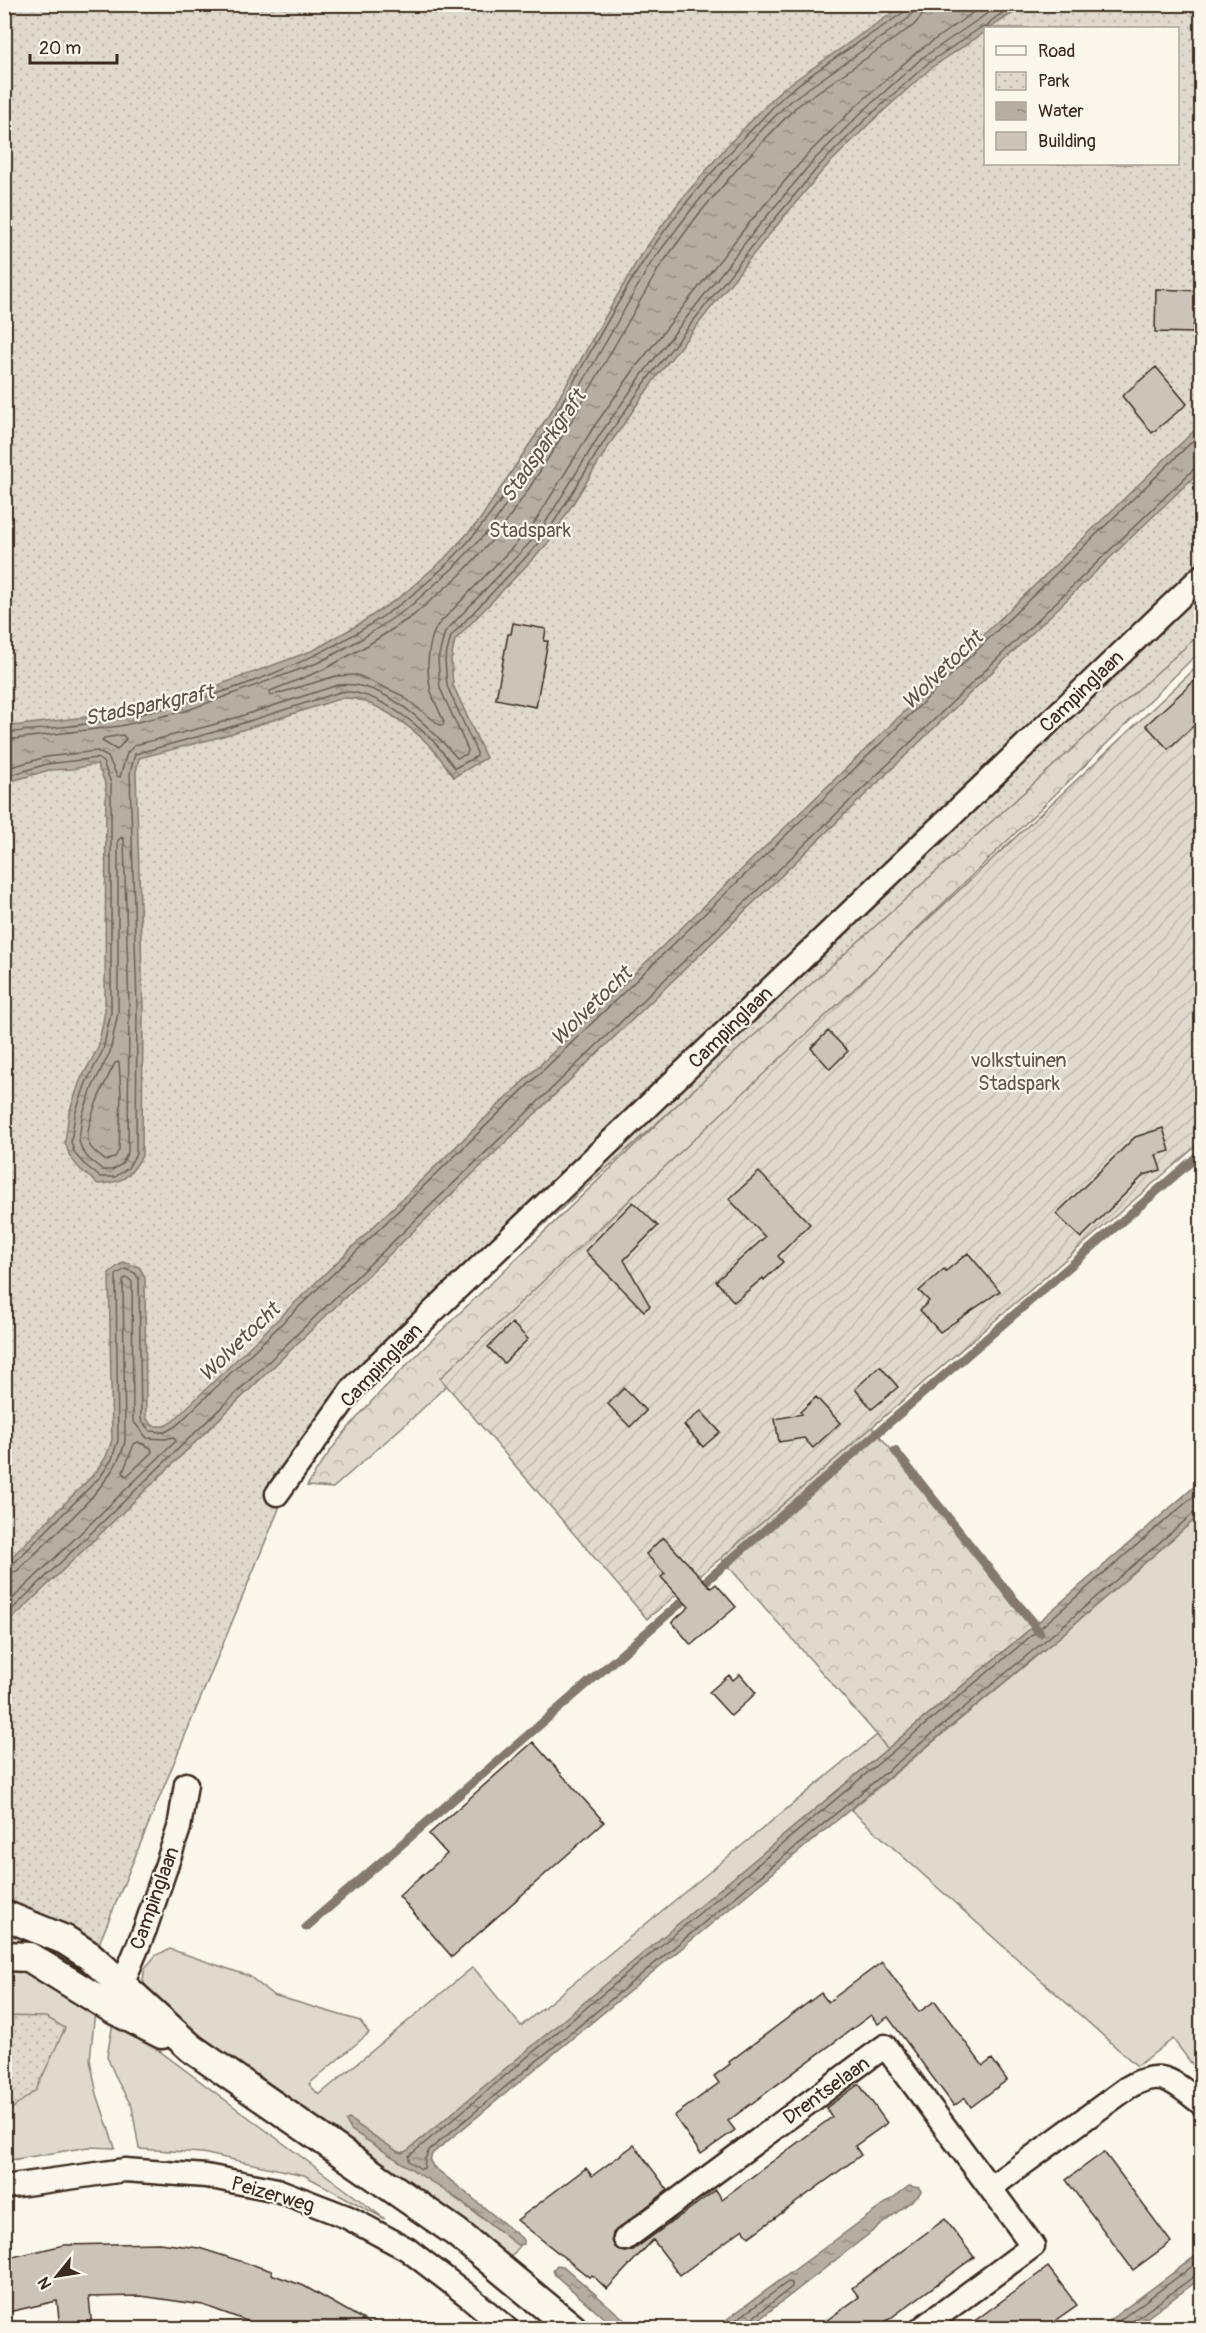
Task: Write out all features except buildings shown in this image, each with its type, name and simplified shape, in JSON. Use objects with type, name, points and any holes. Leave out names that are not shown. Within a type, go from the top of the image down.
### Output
[{"type":"street","name":"Campinglaan","points":[[277,1494],[354,1387],[1202,576]]},
{"type":"street","name":"Campinglaan","points":[[117,1995],[145,1929],[179,1828],[186,1784]]},
{"type":"street","points":[[4,1915],[65,1940],[90,1956],[117,1995]]},
{"type":"street","points":[[4,1956],[29,1957],[117,1995],[457,2233],[572,2328]]},
{"type":"street","name":"Drentselaan","points":[[624,2239],[885,2046],[1033,2246],[922,2328]]},
{"type":"street","points":[[990,2188],[1139,2081],[1151,2076],[1165,2079],[1202,2104]]},
{"type":"street","name":"Peizerweg","points":[[4,2187],[125,2170],[206,2176],[278,2190],[347,2217],[407,2249],[506,2328]]},
{"type":"green space","name":"Stadspark","points":[[5,5],[1201,5],[1201,633],[309,1436],[89,1968],[5,1964]]},
{"type":"green space","points":[[1201,602],[1201,650],[1067,783],[418,1413],[333,1488],[307,1486],[352,1423],[442,1330]]},
{"type":"green space","name":"volkstuinen Stadspark","points":[[1201,663],[1201,1142],[721,1558],[647,1619],[440,1378]]},
{"type":"green space","points":[[872,1427],[1038,1622],[887,1749],[721,1558]]},
{"type":"green space","points":[[1201,1514],[1201,2076],[1173,2039],[1137,2066],[851,1810],[1063,1634]]},
{"type":"green space","points":[[877,1735],[887,1749],[408,2151],[398,2152],[349,2120],[520,2246],[510,2258],[170,2015],[147,1994],[143,1979],[145,1968],[156,1955],[170,1949],[249,1976],[273,1995],[360,2021],[369,2033],[309,2084],[319,2095],[473,1967],[521,2026]]},
{"type":"green space","points":[[4,1955],[95,2011],[90,2060],[97,2094],[115,2148],[88,2147],[5,2161]]},
{"type":"green space","points":[[5,2016],[46,2017],[65,2028],[36,2090],[5,2114]]},
{"type":"green space","points":[[118,2020],[385,2219],[304,2175],[202,2153],[139,2149],[132,2107],[107,2057],[112,2028]]},
{"type":"water","name":"Stadsparkgraft","points":[[905,4],[1025,5],[992,27],[984,27],[984,33],[931,68],[870,123],[823,170],[654,380],[612,441],[549,542],[455,640],[451,660],[453,685],[486,758],[454,777],[431,747],[402,722],[378,707],[342,698],[220,737],[139,758],[136,772],[143,1007],[142,1156],[125,1178],[98,1184],[70,1157],[65,1142],[69,1113],[80,1081],[98,1048],[105,1011],[106,785],[97,764],[72,769],[49,770],[5,783],[5,724],[13,726],[118,713],[181,699],[314,650],[400,597],[443,560],[479,521],[552,410],[640,256],[680,201],[727,146],[781,90]]},
{"type":"water","points":[[1201,424],[1201,470],[5,1626],[5,1564],[96,1472],[106,1457],[112,1440],[109,1273],[123,1262],[139,1267],[145,1277],[146,1418],[153,1426],[165,1426],[172,1422]]},
{"type":"water","points":[[1201,1481],[1201,1514],[1063,1634],[432,2154],[430,2161],[433,2166],[524,2240],[524,2244],[517,2245],[461,2201],[351,2130],[346,2121],[349,2119],[398,2152],[408,2150],[1022,1636]]},
{"type":"water","points":[[909,2186],[919,2188],[921,2191],[918,2196],[748,2328],[715,2328]]},
{"type":"water","points":[[1201,2252],[1201,2278],[1133,2328],[1099,2328]]},
{"type":"water","points":[[557,2265],[563,2266],[634,2328],[615,2328],[555,2275],[553,2270]]},
{"type":"waterway","points":[[306,1927],[1202,1152]]},
{"type":"waterway","points":[[895,1451],[1040,1633]]},
{"type":"water label","name":"Wolvetocht","points":[[942,670]]},
{"type":"water label","name":"Wolvetocht","points":[[591,1006]]},
{"type":"water label","name":"Wolvetocht","points":[[239,1342]]}]
